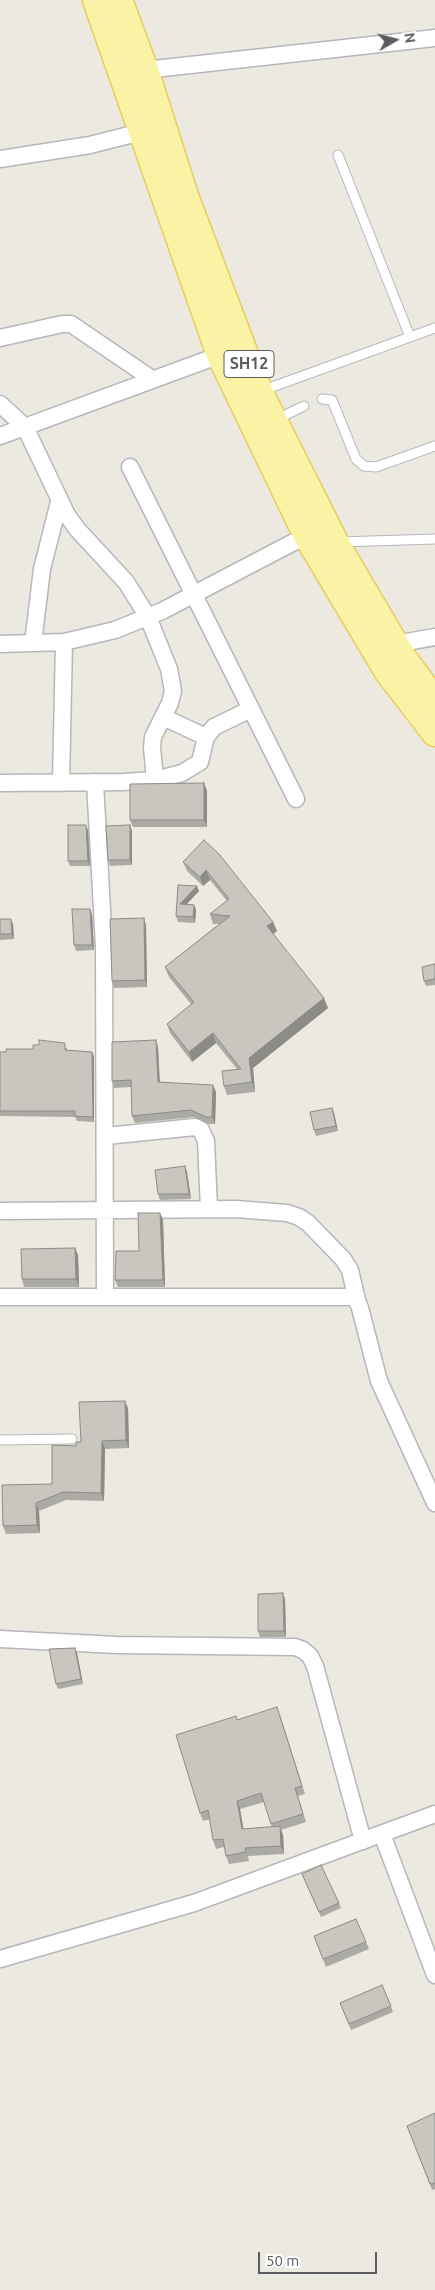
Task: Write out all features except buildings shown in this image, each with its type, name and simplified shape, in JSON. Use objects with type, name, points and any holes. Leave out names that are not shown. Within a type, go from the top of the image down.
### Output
[{"type":"main road","points":[[96,0],[220,355],[323,534],[388,672],[435,733]]},
{"type":"main road","name":"SH12","points":[[119,0],[145,70],[185,196],[259,391],[323,534],[435,701]]},
{"type":"street","points":[[145,70],[435,38]]},
{"type":"street","points":[[0,159],[68,149],[141,132]]},
{"type":"street","points":[[0,338],[62,324],[71,324],[152,379]]},
{"type":"street","points":[[0,436],[220,355]]},
{"type":"street","points":[[0,404],[25,427],[59,502],[77,529],[126,582],[148,616],[172,680],[172,697],[154,736],[152,747],[155,780]]},
{"type":"street","points":[[130,466],[296,799]]},
{"type":"street","points":[[33,643],[42,569],[59,502]]},
{"type":"street","points":[[0,644],[64,642],[115,630],[323,534]]},
{"type":"street","points":[[395,644],[435,637]]},
{"type":"street","points":[[61,783],[64,642]]},
{"type":"street","points":[[0,783],[155,780],[187,771],[200,762],[206,737],[214,727],[251,708]]},
{"type":"street","points":[[163,718],[206,737]]},
{"type":"street","points":[[95,782],[104,946],[105,1297]]},
{"type":"street","points":[[106,1136],[195,1127],[201,1130],[206,1141],[209,1210]]},
{"type":"street","points":[[0,1211],[209,1210],[287,1213],[300,1217],[344,1259],[350,1270],[380,1381],[435,1503]]},
{"type":"street","points":[[0,1297],[346,1296],[357,1300]]},
{"type":"street","points":[[0,1639],[117,1645],[294,1647],[303,1650],[310,1656],[315,1666],[363,1841]]},
{"type":"street","points":[[0,1959],[194,1903],[435,1814]]},
{"type":"street","points":[[382,1834],[435,1975]]},
{"type":"lane","points":[[338,155],[410,337]]},
{"type":"lane","points":[[259,391],[435,328]]},
{"type":"lane","points":[[322,399],[332,400],[356,459],[364,466],[376,467],[435,446]]},
{"type":"lane","points":[[273,421],[304,406]]},
{"type":"lane","points":[[323,534],[435,539]]},
{"type":"lane","points":[[0,1440],[72,1439]]}]
